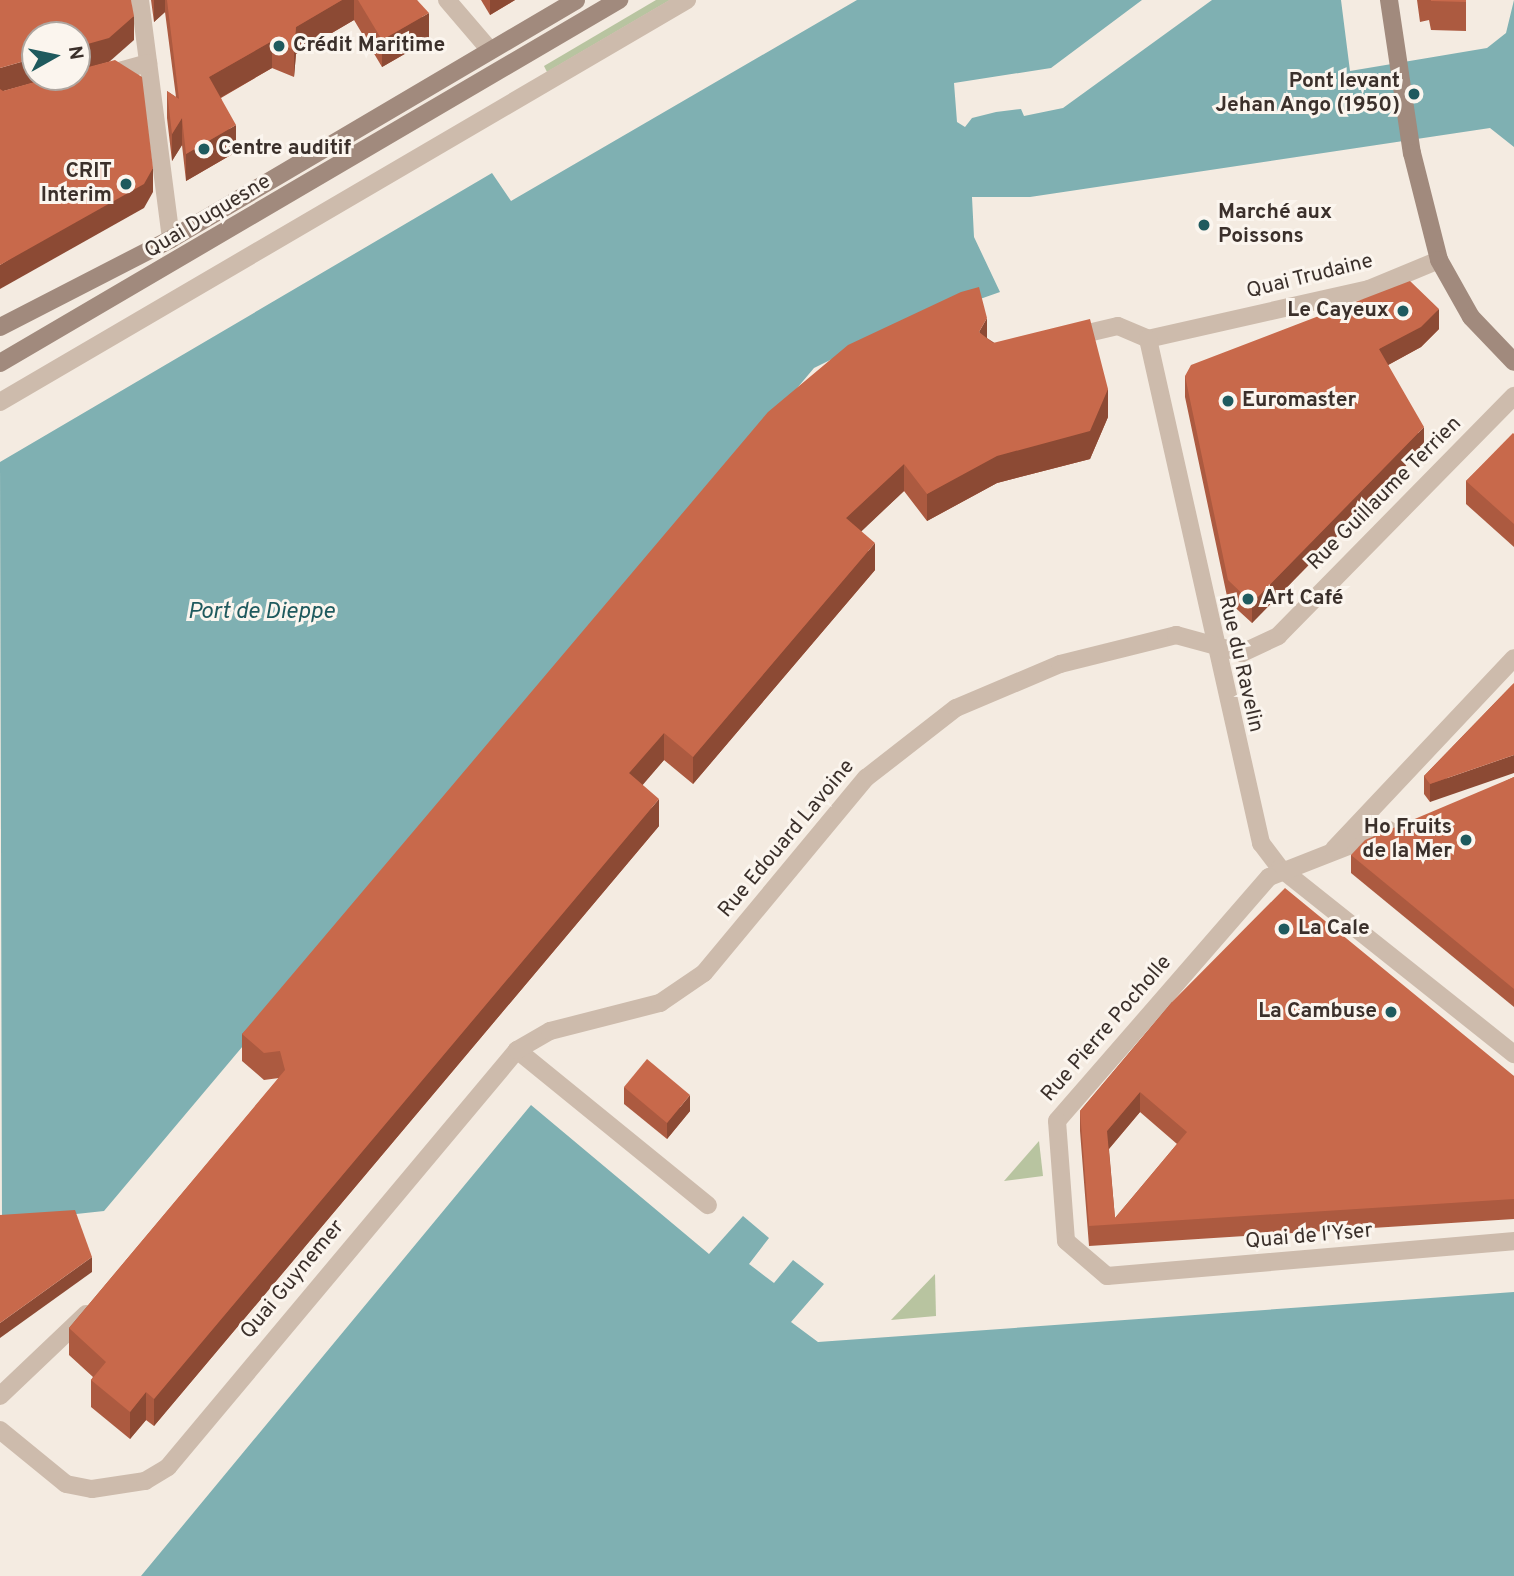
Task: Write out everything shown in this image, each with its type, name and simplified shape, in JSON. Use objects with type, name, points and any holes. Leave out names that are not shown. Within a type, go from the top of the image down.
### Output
[{"type":"main road","name":"Quai Duquesne","points":[[2,328],[171,239],[576,0]]},
{"type":"main road","name":"Quai Duquesne","points":[[0,363],[619,0]]},
{"type":"main road","points":[[1389,0],[1412,153],[1440,260],[1471,317],[1514,362]]},
{"type":"street","points":[[141,0],[171,239]]},
{"type":"street","points":[[447,0],[489,49]]},
{"type":"street","points":[[0,402],[687,0]]},
{"type":"street","points":[[91,78],[148,63]]},
{"type":"street","name":"Quai Trudaine","points":[[1148,339],[1369,289],[1440,260]]},
{"type":"street","points":[[1054,341],[1118,326],[1148,339]]},
{"type":"street","name":"Rue du Ravelin","points":[[1148,339],[1261,843],[1280,868],[1513,1050]]},
{"type":"street","name":"Rue Guillaume Terrien","points":[[1215,645],[1242,653],[1278,636],[1514,396]]},
{"type":"street","name":"Rue Edouard Lavoine","points":[[488,1079],[517,1050],[550,1031],[660,1003],[704,974],[866,778],[956,708],[1060,664],[1176,635],[1215,645]]},
{"type":"street","points":[[1329,854],[1514,658]]},
{"type":"street","points":[[1280,868],[1329,854],[1407,823]]},
{"type":"street","name":"Rue Pierre Pocholle","points":[[1107,1276],[1066,1241],[1058,1121],[1280,868]]},
{"type":"street","points":[[517,1050],[708,1205]]},
{"type":"street","name":"Quai Guynemer","points":[[0,1430],[66,1484],[117,1488],[168,1467],[488,1079]]},
{"type":"street","name":"Quai de l'Yser","points":[[1107,1276],[1514,1241]]},
{"type":"street","points":[[0,1396],[98,1303]]},
{"type":"green space","points":[[656,0],[670,0],[547,72],[544,66]]},
{"type":"green space","points":[[1039,1141],[1043,1176],[1004,1181]]},
{"type":"green space","points":[[935,1274],[936,1316],[891,1320]]},
{"type":"water","name":"Port de Dieppe","points":[[857,0],[1142,0],[1051,68],[954,83],[957,122],[965,127],[972,118],[996,112],[1021,109],[1024,116],[1063,108],[1212,0],[1341,0],[1350,71],[1487,48],[1506,33],[1514,0],[1514,147],[1490,128],[1030,197],[972,197],[974,237],[1000,292],[889,331],[814,368],[104,1211],[2,1222],[0,462],[492,173],[511,201]]},
{"type":"water","points":[[531,1105],[709,1254],[743,1216],[769,1238],[749,1264],[774,1283],[793,1260],[824,1284],[791,1322],[818,1342],[1514,1292],[1514,1576],[141,1576]]},
{"type":"building","points":[[0,0],[131,0],[134,16],[109,38],[91,43],[91,21],[21,21],[21,62],[0,68]]},
{"type":"building","points":[[167,0],[342,0],[296,27],[294,50],[272,41],[209,77],[236,125],[186,154],[182,118],[172,134],[167,91],[179,99]]},
{"type":"building","points":[[358,0],[417,0],[429,13],[382,40]]},
{"type":"building","points":[[1466,0],[1466,2],[1431,1]]},
{"type":"building","points":[[115,60],[142,77],[153,168],[144,184],[0,265],[0,89],[3,91],[21,86],[21,91],[91,91],[91,66]]},
{"type":"building","points":[[1410,281],[1439,309],[1421,327],[1379,349],[1424,427],[1252,603],[1228,580],[1185,376],[1191,365]]},
{"type":"building","points":[[979,287],[987,318],[979,332],[993,343],[1090,319],[1108,389],[1090,431],[997,456],[927,494],[904,464],[846,518],[875,543],[693,757],[664,733],[629,773],[659,799],[154,1399],[146,1392],[130,1412],[91,1380],[106,1362],[69,1328],[285,1070],[280,1051],[264,1053],[242,1034],[768,412],[848,345],[961,292]]},
{"type":"building","points":[[1514,434],[1514,524],[1466,481]]},
{"type":"building","points":[[1514,683],[1514,755],[1430,784],[1424,776]]},
{"type":"building","points":[[1514,777],[1514,989],[1351,855],[1365,840]]},
{"type":"building","points":[[1285,888],[1514,1076],[1514,1199],[1089,1226],[1080,1111],[1172,1002]],"holes":[[[1140,1092],[1187,1132],[1115,1218],[1107,1131]]]},
{"type":"building","points":[[647,1059],[690,1095],[667,1123],[624,1087]]},
{"type":"building","points":[[75,1210],[92,1257],[0,1323],[0,1215]]},
{"type":"place","name":"Crédit Maritime","points":[[279,46]]},
{"type":"place","name":"Pont levant Jehan Ango (1950)","points":[[1414,94]]},
{"type":"place","name":"Centre auditif","points":[[204,149]]},
{"type":"place","name":"CRIT Interim","points":[[126,184]]},
{"type":"place","name":"Marché aux Poissons","points":[[1204,225]]},
{"type":"place","name":"Le Cayeux","points":[[1403,311]]},
{"type":"place","name":"Euromaster","points":[[1228,401]]},
{"type":"place","name":"Art Café","points":[[1248,599]]},
{"type":"place","name":"Ho Fruits de la Mer","points":[[1466,840]]},
{"type":"place","name":"La Cale","points":[[1284,929]]},
{"type":"place","name":"La Cambuse","points":[[1391,1012]]}]
